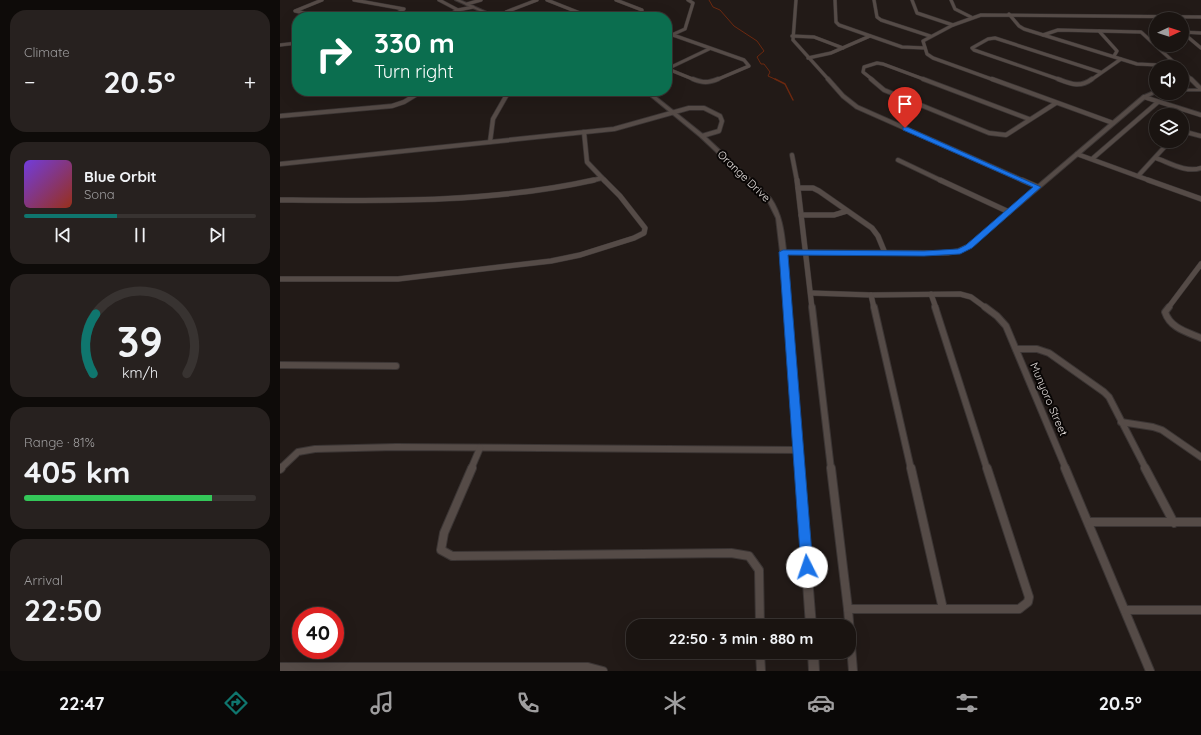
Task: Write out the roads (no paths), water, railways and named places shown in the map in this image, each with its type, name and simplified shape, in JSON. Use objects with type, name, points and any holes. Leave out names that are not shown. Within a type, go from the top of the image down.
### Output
[{"type":"street","points":[[296,12],[295,11],[322,0]]},
{"type":"street","points":[[354,0],[404,9],[401,12]]},
{"type":"street","points":[[370,3],[377,0]]},
{"type":"street","points":[[439,0],[458,10]]},
{"type":"street","points":[[457,0],[484,12]]},
{"type":"street","points":[[467,4],[481,0]]},
{"type":"street","points":[[506,12],[537,0]]},
{"type":"street","points":[[547,0],[577,12]]},
{"type":"street","points":[[616,0],[642,10],[641,12]]},
{"type":"street","points":[[673,35],[685,29],[693,3],[688,0]]},
{"type":"street","points":[[796,0],[792,36],[794,42],[843,96],[857,107],[1038,187]]},
{"type":"street","points":[[835,0],[837,23],[902,47],[924,48]]},
{"type":"street","points":[[874,0],[877,16],[881,20],[930,36]]},
{"type":"street","points":[[912,0],[918,13],[953,25]]},
{"type":"street","points":[[951,0],[955,9],[971,17]]},
{"type":"street","points":[[454,12],[472,7]]},
{"type":"street","points":[[1113,123],[933,58],[927,54],[924,48],[923,40],[971,17],[984,14],[1149,18]]},
{"type":"street","points":[[1009,14],[1020,27],[1121,59],[1149,65]]},
{"type":"street","points":[[1189,17],[1201,17]]},
{"type":"street","points":[[1043,35],[1058,30],[1143,33],[1172,60]]},
{"type":"street","points":[[1099,31],[1118,51],[1114,56]]},
{"type":"street","points":[[1189,32],[1201,33]]},
{"type":"street","points":[[672,71],[702,83],[709,83],[749,66],[744,60],[709,49],[673,35]]},
{"type":"street","points":[[792,36],[814,37],[843,48]]},
{"type":"street","points":[[808,58],[830,54],[870,36]]},
{"type":"street","points":[[1100,72],[995,38],[988,39],[972,48],[974,50],[1075,84],[1085,84],[1100,72],[1121,59]]},
{"type":"street","points":[[1189,38],[1201,48]]},
{"type":"street","points":[[280,45],[292,44]]},
{"type":"street","points":[[672,67],[709,49]]},
{"type":"street","points":[[1029,119],[883,64],[877,63],[864,67],[863,72],[884,90],[989,133],[1006,135],[1056,103]]},
{"type":"street","points":[[1189,77],[1201,89]]},
{"type":"street","points":[[1189,90],[1201,89]]},
{"type":"street","points":[[783,252],[948,253],[960,251],[969,246],[1113,123],[1149,94]]},
{"type":"street","points":[[280,116],[392,106],[404,102],[414,96]]},
{"type":"street","points":[[490,142],[490,128],[492,119],[506,96]]},
{"type":"street","name":"Orange Drive","points":[[652,96],[702,136],[777,209],[780,220],[783,252],[810,619]]},
{"type":"street","points":[[1144,97],[1200,114]]},
{"type":"street","points":[[1092,159],[1158,102]]},
{"type":"street","points":[[280,164],[621,128],[689,108],[704,108],[720,116],[722,121],[719,131],[702,136]]},
{"type":"street","points":[[280,279],[398,279],[543,262],[580,255],[634,238],[644,233],[645,228],[586,160],[584,132]]},
{"type":"street","points":[[1189,133],[1201,136]]},
{"type":"street","points":[[1138,176],[1164,148]]},
{"type":"street","points":[[1077,154],[1201,199]]},
{"type":"street","points":[[792,155],[798,188],[848,608],[853,671]]},
{"type":"street","points":[[1156,158],[1188,169],[1198,170],[1201,168]]},
{"type":"street","points":[[898,160],[1010,212]]},
{"type":"street","points":[[280,200],[456,200],[562,188],[602,178]]},
{"type":"street","points":[[798,188],[813,188],[819,191],[875,231],[885,253]]},
{"type":"street","points":[[801,215],[834,215],[847,211]]},
{"type":"street","points":[[1201,264],[1165,312],[1167,319],[1175,326],[1201,338]]},
{"type":"street","name":"Munyoro Street","points":[[810,293],[871,295],[960,294],[971,297],[1002,321],[1016,349],[1150,671]]},
{"type":"street","points":[[848,608],[1019,609],[1028,602],[1029,597],[930,294]]},
{"type":"street","points":[[871,295],[943,609]]},
{"type":"street","points":[[1016,349],[1037,349],[1050,353],[1093,382],[1109,397],[1174,523]]},
{"type":"street","points":[[280,365],[396,366]]},
{"type":"street","points":[[1121,422],[1153,427],[1162,430],[1201,457]]},
{"type":"street","points":[[280,469],[298,452],[315,449],[480,448],[798,450]]},
{"type":"street","points":[[480,448],[444,534],[441,550],[452,556],[731,553],[749,556],[759,570],[760,619]]},
{"type":"street","points":[[1088,522],[1201,522]]},
{"type":"street","points":[[1125,610],[1201,610]]},
{"type":"street","points":[[760,659],[761,671]]},
{"type":"street","points":[[813,659],[814,671]]},
{"type":"street","points":[[280,667],[588,667],[603,671]]},
{"type":"waterway","points":[[709,0],[713,7],[720,10],[734,26],[757,41],[764,51],[757,57],[761,64],[764,64],[770,72],[768,76],[777,80]]},
{"type":"waterway","points":[[777,80],[785,84],[793,100]]}]
